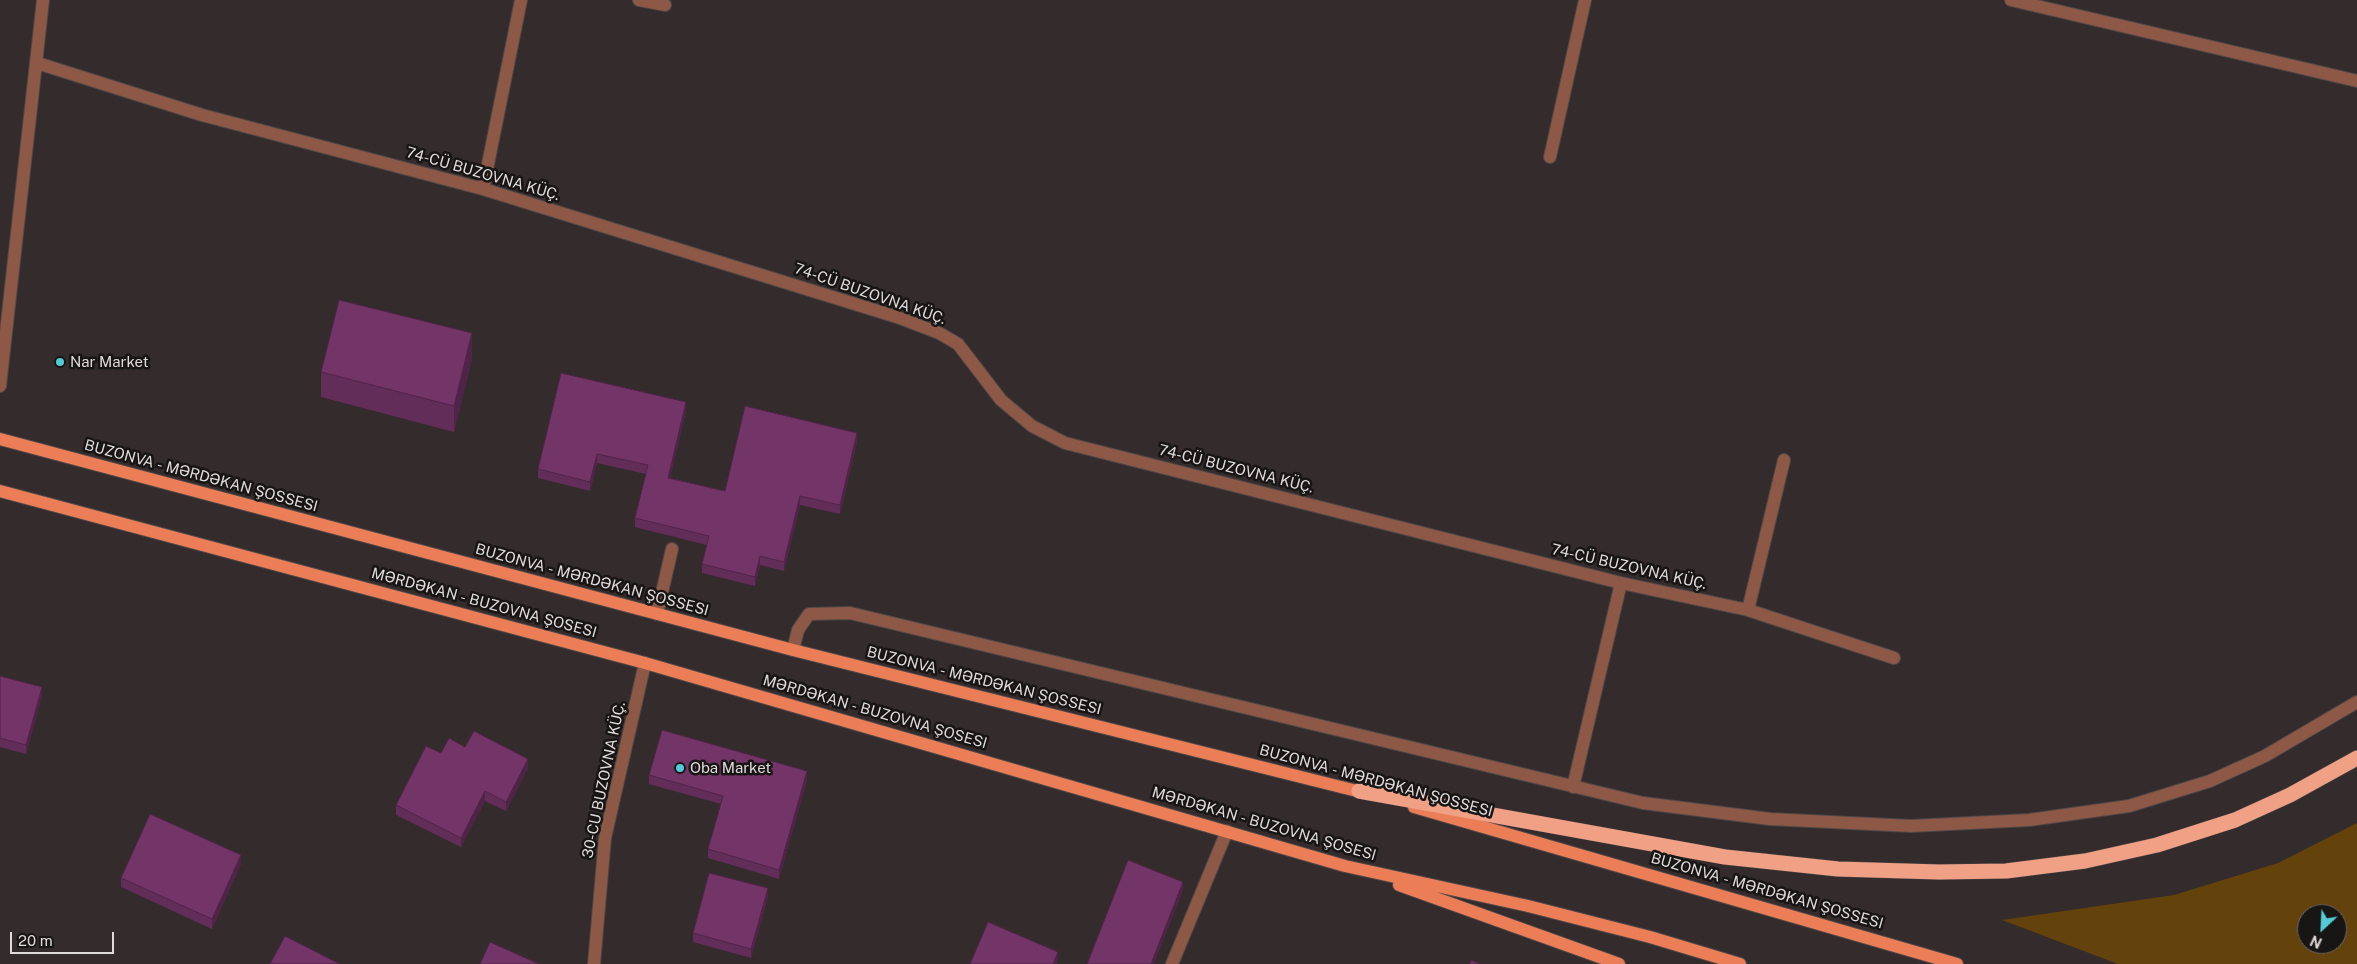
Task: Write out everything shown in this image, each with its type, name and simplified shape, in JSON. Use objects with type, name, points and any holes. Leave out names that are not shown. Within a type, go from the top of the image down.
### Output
[{"type":"highway","points":[[1359,791],[1725,858],[1838,869],[1939,872],[1996,871],[2085,861],[2157,845],[2234,820],[2290,795],[2357,758]]},
{"type":"main road","name":"BUZONVA - MƏRDƏKAN ŞOSSESI","points":[[0,439],[793,650],[1359,791],[1957,964]]},
{"type":"main road","name":"MƏRDƏKAN - BUZOVNA ŞOSESI","points":[[0,491],[645,663],[1344,866],[1528,906],[1650,937],[1740,964]]},
{"type":"main road","points":[[1344,866],[1619,964]]},
{"type":"street","points":[[0,386],[44,0]]},
{"type":"street","points":[[483,189],[521,0]]},
{"type":"street","points":[[639,0],[665,5]]},
{"type":"street","points":[[1550,157],[1585,0]]},
{"type":"street","points":[[2012,0],[2357,81]]},
{"type":"street","name":"74-CÜ BUZOVNA KÜÇ.","points":[[37,63],[202,115],[483,189],[888,314],[939,333],[958,344],[1001,400],[1032,426],[1065,443],[1621,583],[1748,610],[1894,658]]},
{"type":"street","points":[[1748,610],[1784,460]]},
{"type":"street","points":[[657,614],[672,548]]},
{"type":"street","points":[[1574,787],[1621,583]]},
{"type":"street","points":[[793,650],[798,630],[809,614],[850,612],[1643,802],[1770,819],[1911,826],[2030,820],[2129,806],[2210,781],[2265,756],[2357,702]]},
{"type":"street","name":"30-CU BUZOVNA KÜÇ.","points":[[594,964],[606,838],[645,663]]},
{"type":"street","points":[[1172,964],[1227,831]]},
{"type":"shaded area","points":[[2357,823],[2357,964],[2118,964],[2002,920],[2174,895],[2278,863]]},
{"type":"building","points":[[339,300],[472,333],[454,406],[321,372]]},
{"type":"building","points":[[561,373],[686,402],[668,478],[725,491],[745,406],[857,433],[840,505],[800,496],[784,562],[760,556],[755,577],[702,564],[709,536],[635,518],[648,465],[597,454],[590,482],[538,469]]},
{"type":"building","points":[[0,676],[42,687],[26,745],[0,738]]},
{"type":"building","points":[[662,730],[807,771],[779,870],[708,849],[723,796],[649,775]]},
{"type":"building","points":[[474,731],[528,759],[506,802],[485,791],[461,838],[396,805],[426,746],[441,753],[449,738],[465,747]]},
{"type":"building","points":[[150,814],[241,855],[212,919],[121,878]]},
{"type":"building","points":[[1128,860],[1183,882],[1151,964],[1087,964]]},
{"type":"building","points":[[709,873],[768,888],[751,949],[693,933]]},
{"type":"building","points":[[988,922],[1058,952],[1053,964],[970,964]]},
{"type":"building","points":[[285,936],[340,964],[270,964]]},
{"type":"building","points":[[490,942],[539,964],[480,964]]},
{"type":"building","points":[[1471,960],[1480,964],[1470,964]]},
{"type":"place","name":"Nar Market","points":[[60,362]]},
{"type":"place","name":"Oba Market","points":[[680,768]]}]
